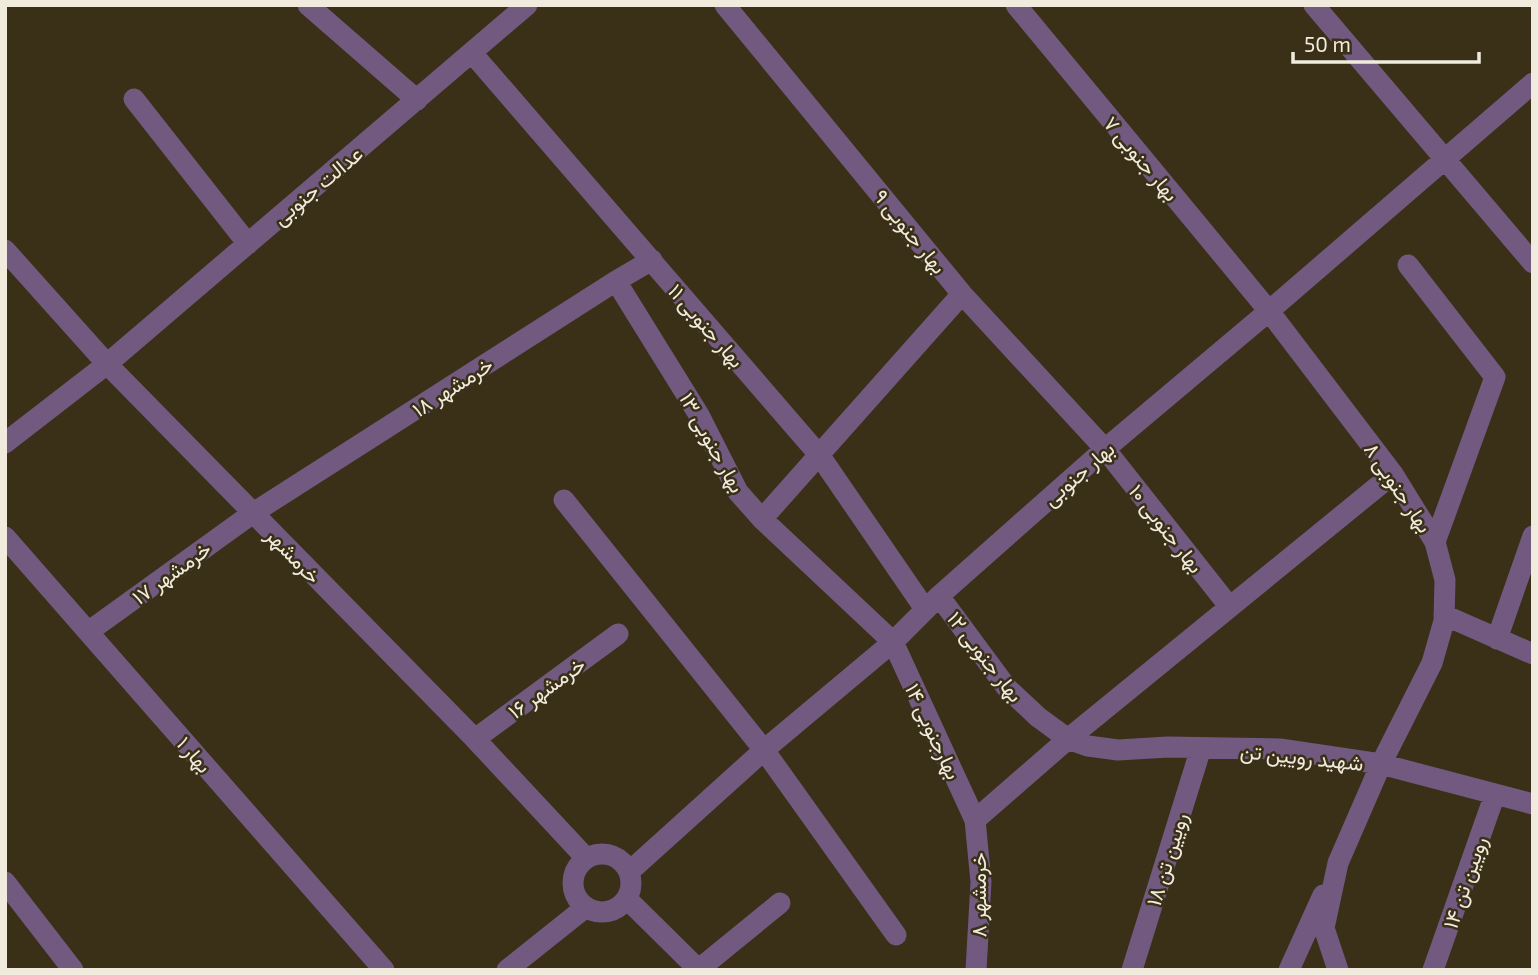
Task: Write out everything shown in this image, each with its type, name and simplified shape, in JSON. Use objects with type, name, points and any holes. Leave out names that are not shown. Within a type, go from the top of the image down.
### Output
[{"type":"street","points":[[308,5],[417,100]]},
{"type":"street","name":"عدالت جنوبی","points":[[5,443],[107,364],[527,5]]},
{"type":"street","name":"بهار جنوبی ۹","points":[[725,5],[962,294],[1105,449]]},
{"type":"street","name":"بهار جنوبی ۷","points":[[1016,5],[1269,311]]},
{"type":"street","points":[[1314,5],[1533,263]]},
{"type":"street","name":"بهار جنوبی ۱۱","points":[[472,54],[820,456],[932,603]]},
{"type":"street","name":"بهار جنوبی","points":[[630,871],[764,750],[893,642],[932,603],[1105,449],[1533,83]]},
{"type":"street","points":[[134,99],[248,244]]},
{"type":"street","name":"خرمشهر","points":[[5,250],[107,364],[475,739],[586,858]]},
{"type":"street","name":"خرمشهر ۱۸","points":[[253,513],[652,260]]},
{"type":"street","points":[[1408,265],[1495,377],[1435,542]]},
{"type":"street","name":"بهار جنوبی ۱۳","points":[[616,281],[699,415],[738,492],[762,519],[893,642]]},
{"type":"street","points":[[762,519],[962,294]]},
{"type":"street","name":"بهار جنوبی ۸","points":[[1269,311],[1393,474],[1435,542],[1446,580],[1444,615],[1432,663],[1381,764],[1338,863]]},
{"type":"street","name":"بهار جنوبی ۱۰","points":[[1105,449],[1229,606]]},
{"type":"street","points":[[975,820],[1068,739],[1393,474]]},
{"type":"street","points":[[564,500],[764,750],[896,935]]},
{"type":"street","name":"خرمشهر ۱۷","points":[[88,632],[253,513]]},
{"type":"street","points":[[1497,639],[1533,536]]},
{"type":"street","name":"بهار ۱","points":[[5,537],[384,970]]},
{"type":"street","name":"بهار جنوبی ۱۲","points":[[932,603],[1007,688],[1038,717],[1068,739]]},
{"type":"street","points":[[1444,615],[1533,654]]},
{"type":"street","name":"خرمشهر ۱۶","points":[[475,739],[618,634]]},
{"type":"street","name":"بهارجنوبی ۱۴","points":[[893,642],[975,820]]},
{"type":"street","name":"شهید رویین تن","points":[[1068,739],[1088,746],[1118,750],[1280,749],[1381,764],[1533,804]]},
{"type":"street","name":"رویین تن ۱۸","points":[[1132,970],[1200,748]]},
{"type":"street","name":"رویین تن ۱۴","points":[[1433,970],[1494,794]]},
{"type":"street","name":"خرمشهر ۸","points":[[975,820],[981,882],[976,970]]},
{"type":"street","points":[[598,853],[611,854],[623,861],[630,871],[631,891],[627,900],[619,908],[608,912],[586,908],[573,888],[573,877],[578,866],[586,858],[598,853]]},
{"type":"street","points":[[1289,970],[1338,863]]},
{"type":"street","points":[[1338,863],[1324,928],[1338,970]]},
{"type":"street","points":[[5,882],[72,970]]},
{"type":"street","points":[[627,900],[698,970],[779,904]]},
{"type":"street","points":[[507,970],[586,908]]}]
